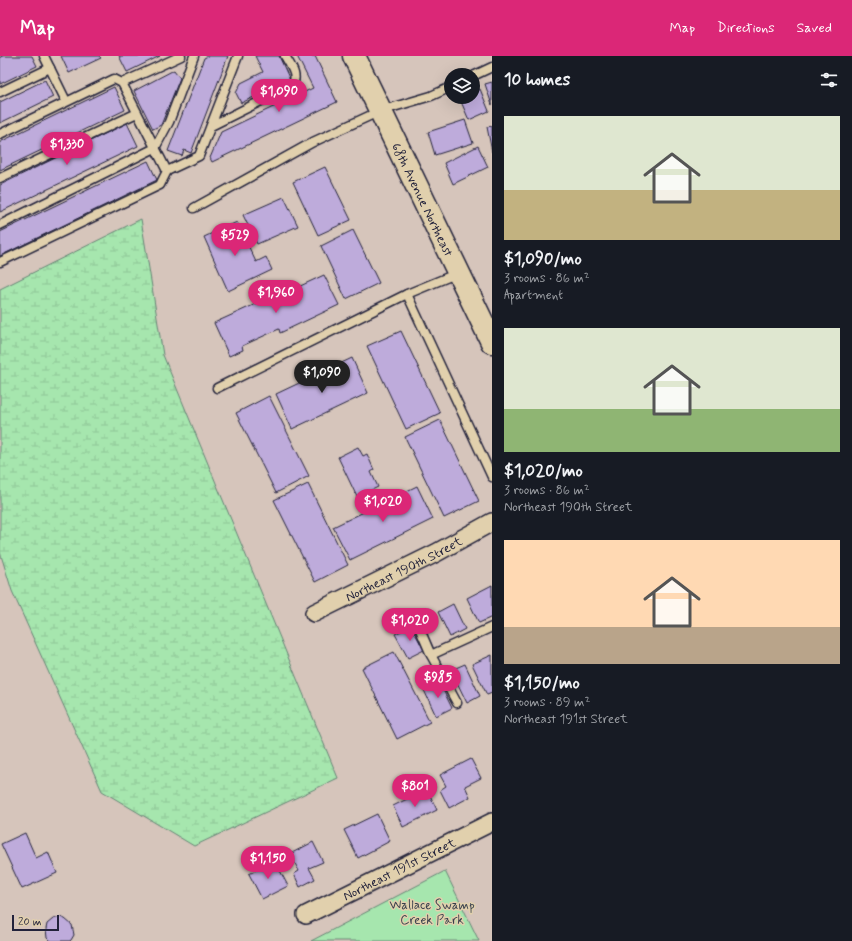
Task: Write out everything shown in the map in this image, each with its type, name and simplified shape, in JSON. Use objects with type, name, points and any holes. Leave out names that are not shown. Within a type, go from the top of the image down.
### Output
[{"type":"street","name":"68th Avenue Northeast","points":[[354,56],[492,342]]},
{"type":"street","name":"Northeast 190th Street","points":[[314,613],[436,553],[492,522]]},
{"type":"street","name":"Northeast 191st Street","points":[[306,914],[492,822]]},
{"type":"lane","points":[[44,56],[66,101]]},
{"type":"lane","points":[[122,83],[181,56]]},
{"type":"lane","points":[[0,225],[155,148],[169,122],[194,56]]},
{"type":"lane","points":[[0,262],[160,185],[167,171],[199,156],[238,56]]},
{"type":"lane","points":[[211,126],[291,86],[294,83],[295,77],[285,56]]},
{"type":"lane","points":[[480,73],[492,67]]},
{"type":"lane","points":[[0,92],[50,68]]},
{"type":"lane","points":[[0,134],[114,79],[122,83],[167,171]]},
{"type":"lane","points":[[194,208],[313,142],[380,112],[431,96],[444,90]]},
{"type":"lane","points":[[0,178],[137,113]]},
{"type":"lane","points":[[217,388],[407,294],[458,272]]},
{"type":"lane","points":[[407,294],[492,477]]},
{"type":"lane","points":[[415,618],[431,655],[457,703]]},
{"type":"lane","points":[[431,655],[492,627]]},
{"type":"green space","points":[[141,219],[163,355],[338,778],[194,846],[102,791],[12,591],[0,552],[0,289]]},
{"type":"green space","name":"Wallace Swamp Creek Park","points":[[445,871],[479,941],[311,941]]},
{"type":"building","points":[[32,56],[37,66],[0,84],[0,57]]},
{"type":"building","points":[[61,56],[99,56],[101,58],[69,73]]},
{"type":"building","points":[[119,56],[160,56],[127,72]]},
{"type":"building","points":[[208,56],[228,56],[191,153],[184,150],[182,156],[168,151],[204,58]]},
{"type":"building","points":[[255,56],[279,56],[290,80],[241,103],[236,93],[241,83],[263,72]]},
{"type":"building","points":[[297,56],[315,56],[337,102],[212,162],[210,158],[221,132],[313,88]]},
{"type":"building","points":[[174,70],[180,78],[161,125],[153,129],[134,91]]},
{"type":"building","points":[[45,80],[53,97],[0,123],[0,102]]},
{"type":"building","points":[[492,82],[492,105],[485,84]]},
{"type":"building","points":[[114,87],[125,110],[0,170],[0,142]]},
{"type":"building","points":[[480,89],[489,111],[469,120],[462,104],[480,104]]},
{"type":"building","points":[[465,120],[473,143],[435,155],[428,132]]},
{"type":"building","points":[[127,123],[138,146],[0,212],[0,185]]},
{"type":"building","points":[[492,126],[492,152],[487,127]]},
{"type":"building","points":[[478,146],[488,167],[453,184],[444,163]]},
{"type":"building","points":[[148,161],[157,180],[0,256],[0,232]]},
{"type":"building","points":[[325,167],[351,220],[318,235],[293,182]]},
{"type":"building","points":[[284,197],[298,226],[257,244],[243,215]]},
{"type":"building","points":[[237,222],[256,262],[266,257],[272,270],[228,291],[204,237]]},
{"type":"building","points":[[353,230],[379,283],[346,299],[321,246]]},
{"type":"building","points":[[324,275],[339,305],[280,333],[279,329],[242,346],[243,350],[229,356],[214,323],[269,298],[270,300]]},
{"type":"building","points":[[401,331],[440,413],[406,429],[367,346]]},
{"type":"building","points":[[352,358],[368,393],[292,429],[276,394]]},
{"type":"building","points":[[269,396],[309,476],[276,493],[236,413]]},
{"type":"building","points":[[440,420],[479,501],[444,518],[405,437]]},
{"type":"building","points":[[358,447],[363,456],[367,454],[374,470],[371,472],[378,487],[357,497],[338,457]]},
{"type":"building","points":[[308,484],[348,565],[315,582],[274,500]]},
{"type":"building","points":[[417,486],[433,519],[350,560],[333,527]]},
{"type":"building","points":[[492,585],[492,617],[479,623],[467,598]]},
{"type":"building","points":[[453,604],[465,629],[450,637],[438,612]]},
{"type":"building","points":[[411,626],[424,650],[408,658],[395,634]]},
{"type":"building","points":[[394,652],[430,722],[397,739],[362,668]]},
{"type":"building","points":[[492,655],[492,693],[487,695],[472,664]]},
{"type":"building","points":[[465,664],[480,696],[467,703],[451,670]]},
{"type":"building","points":[[439,682],[452,708],[436,716],[424,690]]},
{"type":"building","points":[[471,759],[481,778],[465,786],[470,797],[449,808],[440,790],[446,786],[440,775]]},
{"type":"building","points":[[427,789],[437,810],[403,827],[393,806]]},
{"type":"building","points":[[377,814],[390,841],[358,858],[344,830]]},
{"type":"building","points":[[25,833],[36,858],[48,852],[57,873],[22,889],[1,844]]},
{"type":"building","points":[[313,842],[323,862],[309,868],[315,879],[300,887],[294,874],[299,871],[290,854]]},
{"type":"building","points":[[275,861],[288,886],[262,899],[249,874]]},
{"type":"building","points":[[60,917],[72,925],[74,935],[70,941],[50,941],[47,938],[47,924],[53,919]]}]
